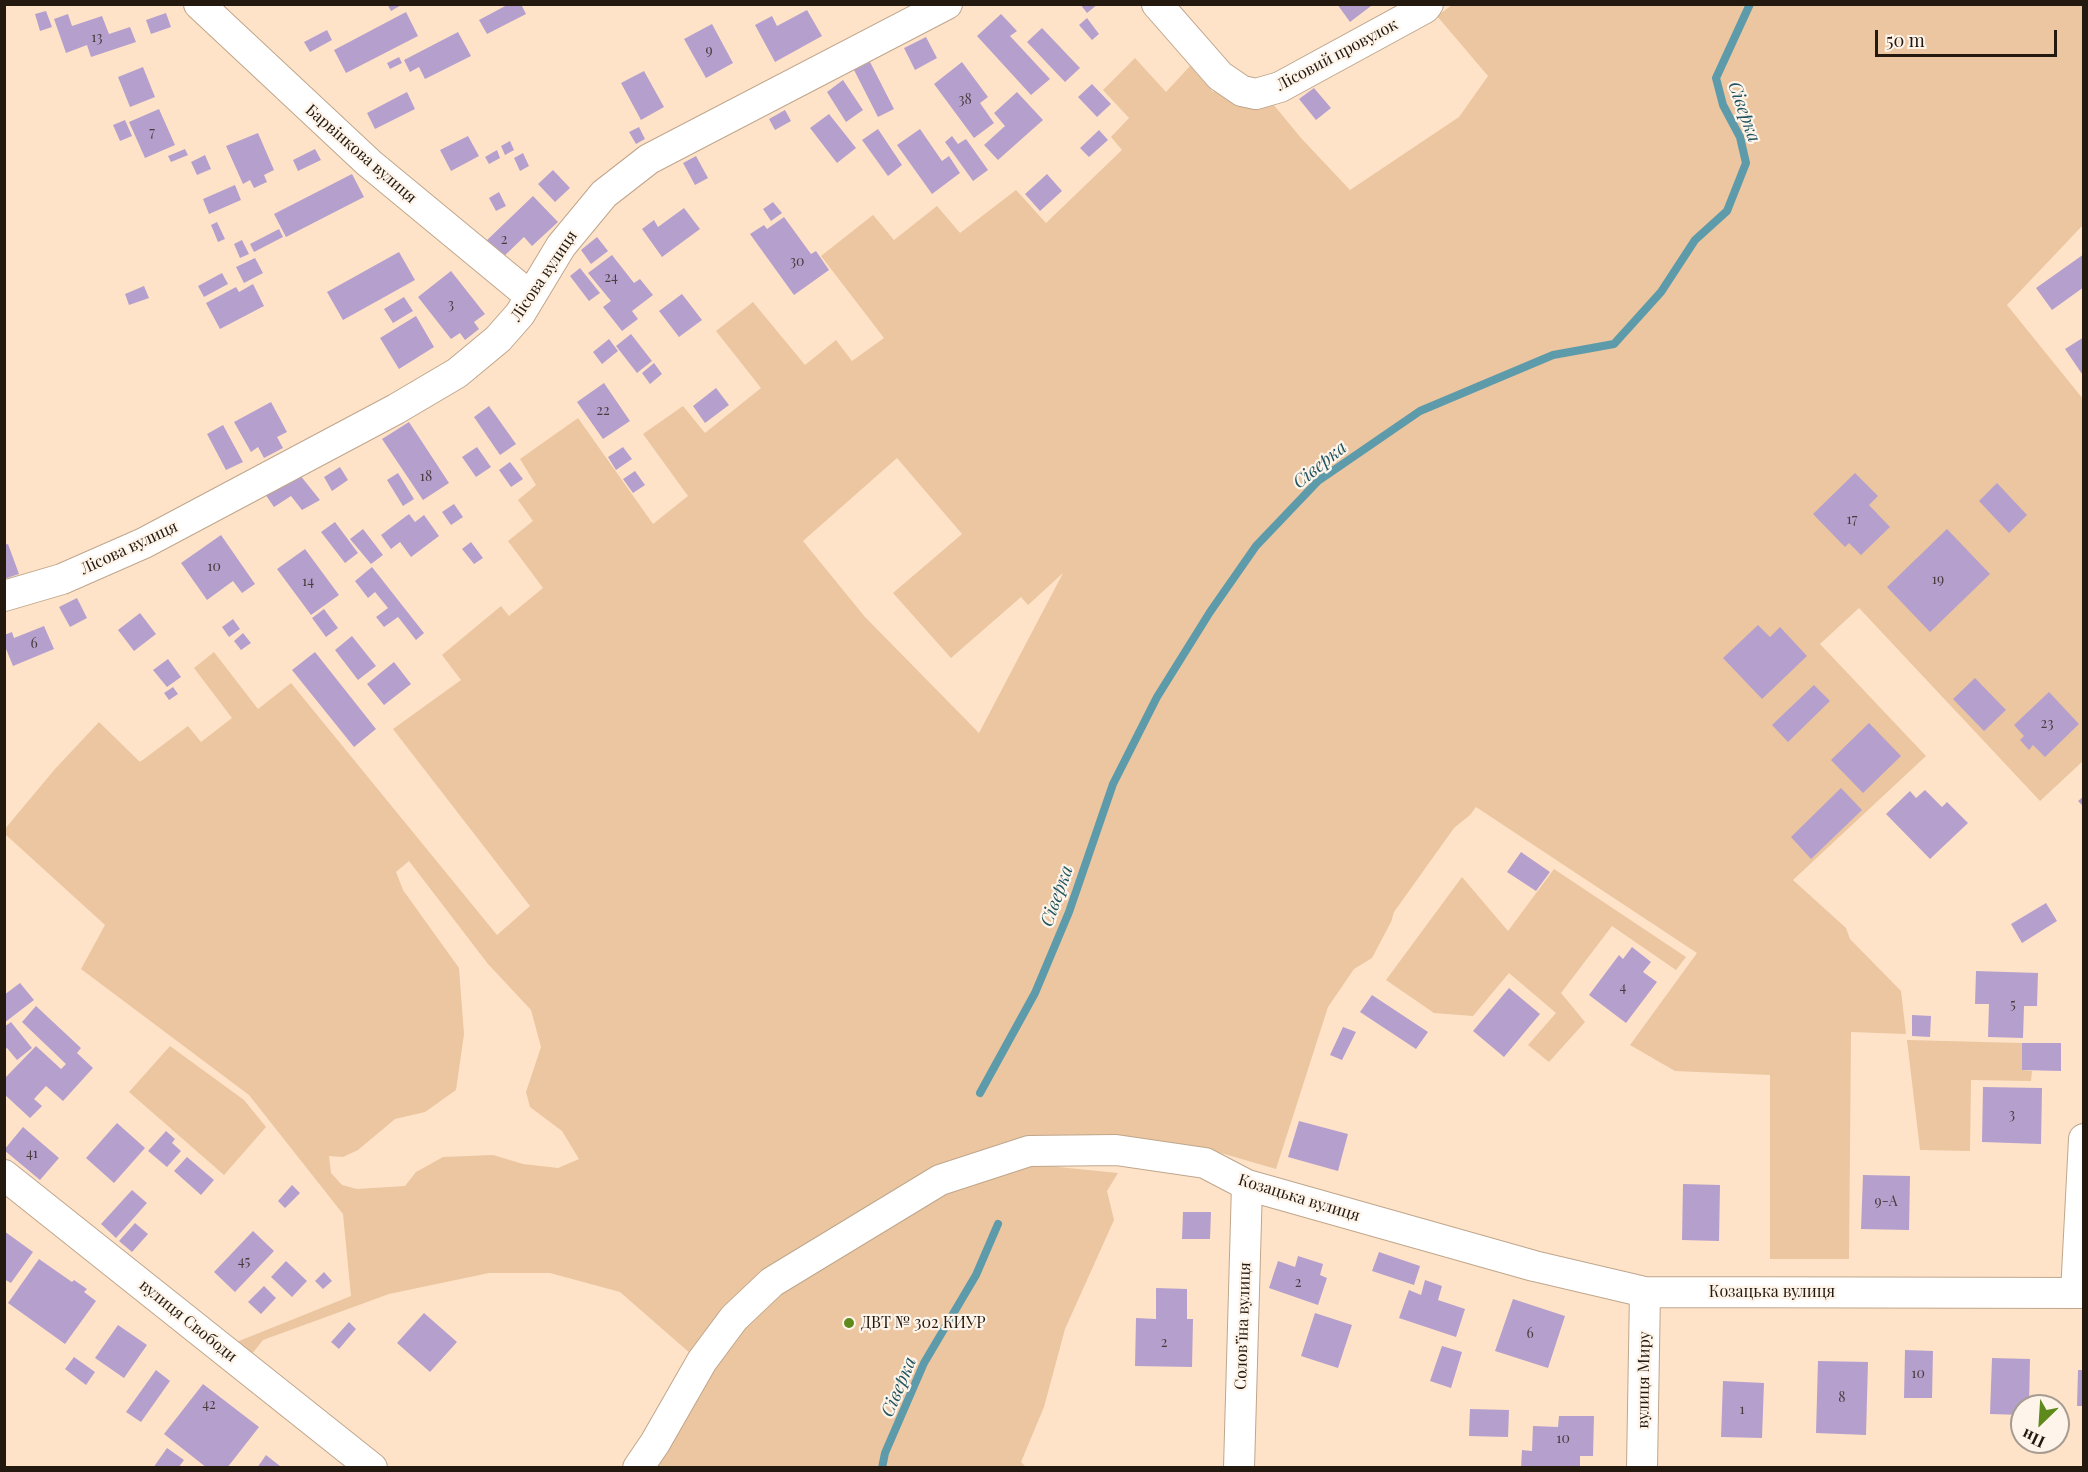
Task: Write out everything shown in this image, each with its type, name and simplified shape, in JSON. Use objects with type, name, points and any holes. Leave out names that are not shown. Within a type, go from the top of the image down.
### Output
[{"type":"street","name":"Барвінкова вулиця","points":[[198,4],[369,163],[531,296]]},
{"type":"street","name":"Лісова вулиця","points":[[4,596],[62,579],[144,543],[396,409],[457,373],[498,339],[520,314],[561,246],[604,194],[649,159],[947,4]]},
{"type":"street","name":"Лісовий провулок","points":[[1157,4],[1220,76],[1242,91],[1256,94],[1280,87],[1425,8],[1428,4]]},
{"type":"street","points":[[2080,1293],[2084,1139]]},
{"type":"street","name":"Козацька вулиця","points":[[638,1467],[655,1443],[702,1360],[734,1318],[772,1282],[940,1180],[1029,1151],[1116,1150],[1205,1162],[1247,1185],[1534,1266],[1645,1292],[2080,1293]]},
{"type":"street","name":"вулиця Свободи","points":[[4,1175],[372,1467]]},
{"type":"street","name":"Соловʼїна вулиця","points":[[1239,1467],[1247,1185]]},
{"type":"street","name":"вулиця Миру","points":[[1642,1467],[1645,1292]]},
{"type":"shaded area","points":[[1452,5],[2083,5],[2083,225],[2007,305],[2083,399],[2083,761],[2040,801],[1859,608],[1820,644],[1926,756],[1793,880],[1846,928],[1850,939],[1901,991],[1906,1034],[1851,1032],[1849,1259],[1770,1259],[1770,1075],[1675,1071],[1630,1045],[1697,953],[1476,807],[1454,828],[1394,912],[1372,958],[1354,969],[1328,1007],[1276,1169],[1200,1147],[1127,1136],[1029,1141],[937,1172],[691,1354],[620,1292],[550,1273],[489,1273],[389,1294],[263,1340],[251,1355],[234,1343],[351,1296],[343,1214],[249,1095],[81,969],[105,925],[5,834],[4,830],[55,769],[99,722],[140,762],[188,726],[201,742],[232,718],[194,668],[214,652],[258,709],[291,683],[497,935],[530,906],[393,729],[461,680],[442,655],[501,606],[509,616],[543,588],[508,541],[533,521],[518,500],[536,485],[520,459],[578,418],[653,524],[688,496],[643,434],[683,406],[705,433],[761,388],[716,331],[753,302],[805,365],[836,340],[852,361],[884,338],[821,256],[873,215],[894,240],[937,206],[960,233],[1016,190],[1046,223],[1122,150],[1111,137],[1129,118],[1103,90],[1135,58],[1166,92],[1190,66],[1213,92],[1221,87],[1273,104],[1301,138],[1350,190],[1459,117],[1488,76],[1437,16]],"holes":[[[897,458],[962,534],[893,593],[951,658],[1021,597],[1028,605],[1063,573],[979,733],[865,617],[803,541]],[[409,861],[488,964],[531,1010],[541,1047],[526,1092],[530,1107],[562,1131],[579,1159],[558,1168],[523,1164],[493,1155],[443,1157],[416,1172],[405,1186],[357,1189],[342,1185],[331,1173],[329,1156],[343,1157],[358,1150],[395,1119],[425,1112],[456,1090],[464,1034],[459,968],[403,890],[396,872]]]},
{"type":"shaded area","points":[[1554,869],[1686,957],[1676,970],[1612,926],[1561,993],[1585,1022],[1549,1062],[1528,1045],[1556,1013],[1509,973],[1473,1016],[1434,1013],[1386,980],[1462,877],[1508,931]]},
{"type":"shaded area","points":[[1907,1040],[2022,1043],[2022,1070],[2032,1071],[2031,1081],[1971,1080],[1970,1151],[1920,1150]]},
{"type":"shaded area","points":[[170,1046],[244,1100],[266,1127],[224,1175],[129,1092]]},
{"type":"shaded area","points":[[1029,1164],[1118,1173],[1107,1191],[1114,1220],[1065,1329],[1044,1407],[1021,1462],[1026,1467],[653,1468],[725,1345],[778,1292],[947,1194]]},
{"type":"building","points":[[387,4],[403,4],[391,11]]},
{"type":"building","points":[[509,4],[521,4],[526,14],[487,34],[479,20]]},
{"type":"building","points":[[1080,4],[1098,4],[1087,13]]},
{"type":"building","points":[[1337,4],[1370,4],[1371,6],[1350,22]]},
{"type":"building","points":[[807,10],[822,36],[775,62],[755,25],[772,16],[777,26]]},
{"type":"building","points":[[46,11],[52,27],[40,31],[35,14]]},
{"type":"building","points":[[406,12],[418,36],[346,73],[334,50]]},
{"type":"building","points":[[166,13],[171,27],[151,34],[146,20]]},
{"type":"building","points":[[68,14],[72,26],[102,16],[109,34],[130,27],[136,42],[91,57],[87,45],[66,53],[54,19]]},
{"type":"building","points":[[1001,14],[1017,31],[1010,36],[1050,79],[1031,95],[977,36]]},
{"type":"building","points":[[1087,18],[1099,34],[1092,40],[1079,25]]},
{"type":"building","points":[[712,24],[733,63],[706,78],[684,39]]},
{"type":"building","points":[[1042,28],[1080,68],[1065,82],[1027,42]]},
{"type":"building","points":[[327,30],[332,40],[310,52],[304,42]]},
{"type":"building","points":[[458,32],[471,56],[425,79],[419,67],[410,72],[404,60]]},
{"type":"building","points":[[926,37],[937,58],[915,70],[904,48]]},
{"type":"building","points":[[399,57],[402,63],[390,69],[387,63]]},
{"type":"building","points":[[870,62],[894,109],[878,117],[854,70]]},
{"type":"building","points":[[962,62],[988,97],[980,103],[994,123],[974,138],[934,84]]},
{"type":"building","points":[[143,67],[155,97],[130,107],[118,77]]},
{"type":"building","points":[[644,71],[664,107],[641,120],[621,83]]},
{"type":"building","points":[[843,80],[863,110],[846,122],[827,92]]},
{"type":"building","points":[[1092,84],[1111,104],[1097,117],[1078,97]]},
{"type":"building","points":[[1314,88],[1331,108],[1316,120],[1299,99]]},
{"type":"building","points":[[407,92],[415,109],[375,129],[367,113]]},
{"type":"building","points":[[1017,92],[1043,120],[998,160],[984,145],[1005,126],[994,113]]},
{"type":"building","points":[[159,109],[175,145],[145,158],[129,122]]},
{"type":"building","points":[[785,110],[791,121],[775,130],[769,119]]},
{"type":"building","points":[[829,114],[856,148],[837,163],[810,128]]},
{"type":"building","points":[[125,120],[132,136],[120,141],[113,125]]},
{"type":"building","points":[[639,127],[645,139],[636,144],[629,132]]},
{"type":"building","points":[[878,129],[902,165],[888,176],[862,140]]},
{"type":"building","points":[[920,129],[942,161],[949,156],[960,173],[932,194],[897,145]]},
{"type":"building","points":[[1099,130],[1108,140],[1089,157],[1080,148]]},
{"type":"building","points":[[258,133],[274,170],[264,175],[267,182],[254,188],[250,180],[243,184],[226,146]]},
{"type":"building","points":[[468,136],[479,156],[451,171],[440,150]]},
{"type":"building","points":[[952,136],[958,144],[966,139],[988,170],[973,181],[945,142]]},
{"type":"building","points":[[510,141],[514,150],[505,155],[501,146]]},
{"type":"building","points":[[185,149],[188,155],[171,162],[168,156]]},
{"type":"building","points":[[315,149],[321,160],[298,171],[293,160]]},
{"type":"building","points":[[497,150],[500,158],[489,164],[485,157]]},
{"type":"building","points":[[523,153],[529,166],[520,171],[514,158]]},
{"type":"building","points":[[205,155],[211,169],[197,175],[191,162]]},
{"type":"building","points":[[696,156],[708,178],[695,185],[683,163]]},
{"type":"building","points":[[553,170],[570,188],[555,202],[538,184]]},
{"type":"building","points":[[352,174],[364,197],[286,237],[274,214]]},
{"type":"building","points":[[1047,174],[1062,191],[1040,211],[1025,194]]},
{"type":"building","points":[[235,185],[241,200],[209,214],[203,199]]},
{"type":"building","points":[[499,192],[506,206],[496,211],[489,198]]},
{"type":"building","points":[[533,196],[558,222],[532,246],[524,237],[500,260],[484,243]]},
{"type":"building","points":[[773,202],[782,213],[771,221],[763,209]]},
{"type":"building","points":[[684,208],[700,229],[662,257],[642,229],[654,220],[658,227]]},
{"type":"building","points":[[784,217],[811,254],[816,251],[829,270],[794,295],[750,234],[764,225],[767,229]]},
{"type":"building","points":[[217,222],[225,239],[218,242],[211,225]]},
{"type":"building","points":[[279,229],[283,237],[254,252],[250,244]]},
{"type":"building","points":[[597,237],[608,251],[591,264],[581,250]]},
{"type":"building","points":[[242,240],[249,254],[240,258],[234,244]]},
{"type":"building","points":[[399,252],[415,280],[343,320],[327,292]]},
{"type":"building","points":[[2084,254],[2084,287],[2052,310],[2036,288]]},
{"type":"building","points":[[612,255],[634,283],[640,279],[653,295],[632,311],[638,319],[622,331],[603,307],[611,301],[588,273]]},
{"type":"building","points":[[255,258],[263,273],[244,283],[236,267]]},
{"type":"building","points":[[580,268],[600,293],[589,301],[570,276]]},
{"type":"building","points":[[451,271],[485,314],[474,322],[479,329],[465,340],[460,333],[451,339],[418,297]]},
{"type":"building","points":[[222,273],[228,284],[204,297],[198,286]]},
{"type":"building","points":[[253,284],[264,306],[220,329],[206,303],[236,287],[239,292]]},
{"type":"building","points":[[144,286],[149,298],[129,305],[125,294]]},
{"type":"building","points":[[682,294],[702,320],[679,337],[659,311]]},
{"type":"building","points":[[404,297],[413,311],[393,323],[384,309]]},
{"type":"building","points":[[416,316],[434,347],[399,369],[380,338]]},
{"type":"building","points":[[631,334],[652,361],[637,373],[616,346]]},
{"type":"building","points":[[2084,337],[2084,373],[2082,374],[2065,349]]},
{"type":"building","points":[[609,339],[618,351],[602,364],[593,352]]},
{"type":"building","points":[[654,363],[662,374],[650,384],[642,373]]},
{"type":"building","points":[[604,383],[630,421],[603,439],[577,402]]},
{"type":"building","points":[[716,388],[729,405],[705,423],[693,406]]},
{"type":"building","points":[[271,402],[287,432],[277,437],[283,448],[264,458],[258,447],[251,452],[234,422]]},
{"type":"building","points":[[489,406],[516,444],[500,455],[474,417]]},
{"type":"building","points":[[409,422],[449,483],[423,500],[382,439]]},
{"type":"building","points":[[223,425],[243,462],[226,470],[207,434]]},
{"type":"building","points":[[477,447],[491,467],[476,477],[462,457]]},
{"type":"building","points":[[623,447],[632,459],[616,470],[608,457]]},
{"type":"building","points":[[510,462],[523,479],[511,487],[499,470]]},
{"type":"building","points":[[340,467],[348,480],[332,491],[324,477]]},
{"type":"building","points":[[635,471],[645,485],[633,493],[623,479]]},
{"type":"building","points":[[398,473],[414,499],[403,506],[387,480]]},
{"type":"building","points":[[1855,473],[1878,496],[1869,505],[1890,527],[1861,555],[1849,543],[1845,547],[1813,514]]},
{"type":"building","points":[[300,475],[320,500],[302,510],[291,496],[274,507],[265,494]]},
{"type":"building","points":[[1997,483],[2027,515],[2009,533],[1979,501]]},
{"type":"building","points":[[454,504],[463,517],[451,525],[442,512]]},
{"type":"building","points":[[409,514],[415,522],[424,515],[439,536],[411,557],[400,542],[391,549],[381,535]]},
{"type":"building","points":[[335,522],[358,553],[345,563],[321,532]]},
{"type":"building","points":[[363,529],[383,555],[371,564],[350,539]]},
{"type":"building","points":[[1947,529],[1990,574],[1930,632],[1887,587]]},
{"type":"building","points":[[221,535],[255,584],[242,593],[233,581],[207,600],[181,563]]},
{"type":"building","points":[[471,542],[483,558],[474,564],[462,549]]},
{"type":"building","points":[[8,544],[19,574],[4,579],[4,545]]},
{"type":"building","points":[[305,549],[339,595],[311,615],[277,569]]},
{"type":"building","points":[[372,567],[424,633],[416,640],[398,617],[384,627],[376,617],[388,608],[375,592],[368,598],[355,581]]},
{"type":"building","points":[[77,598],[87,618],[70,627],[59,607]]},
{"type":"building","points":[[324,609],[338,628],[326,637],[312,618]]},
{"type":"building","points":[[140,613],[156,634],[134,651],[118,630]]},
{"type":"building","points":[[233,619],[240,629],[229,637],[222,627]]},
{"type":"building","points":[[1758,625],[1770,637],[1780,627],[1807,656],[1762,699],[1723,658]]},
{"type":"building","points":[[44,626],[54,649],[13,666],[4,644],[4,635],[12,632],[14,638]]},
{"type":"building","points":[[243,633],[251,643],[241,650],[234,641]]},
{"type":"building","points":[[352,636],[376,666],[358,680],[335,650]]},
{"type":"building","points":[[315,652],[376,729],[354,747],[292,670]]},
{"type":"building","points":[[168,659],[181,677],[167,687],[153,670]]},
{"type":"building","points":[[394,662],[411,684],[384,705],[367,684]]},
{"type":"building","points":[[1975,678],[2006,710],[1984,731],[1953,699]]},
{"type":"building","points":[[1814,685],[1830,701],[1788,742],[1772,725]]},
{"type":"building","points":[[173,687],[178,694],[169,700],[164,693]]},
{"type":"building","points":[[2049,692],[2079,724],[2045,757],[2033,745],[2029,750],[2020,740],[2024,736],[2014,725]]},
{"type":"building","points":[[1869,723],[1901,756],[1863,793],[1831,760]]},
{"type":"building","points":[[1841,788],[1862,810],[1811,859],[1791,837]]},
{"type":"building","points":[[1925,790],[1942,807],[1947,802],[1968,823],[1930,859],[1886,814],[1910,791],[1916,798]]},
{"type":"building","points":[[2084,796],[2084,807],[2078,801]]},
{"type":"building","points":[[1521,852],[1550,872],[1536,891],[1507,872]]},
{"type":"building","points":[[2046,903],[2057,921],[2022,943],[2011,924]]},
{"type":"building","points":[[1632,947],[1651,962],[1643,972],[1657,982],[1626,1023],[1589,995],[1619,955],[1623,959]]},
{"type":"building","points":[[1976,971],[2038,973],[2037,1006],[2024,1006],[2023,1038],[1988,1037],[1989,1004],[1975,1004]]},
{"type":"building","points":[[20,983],[34,1000],[4,1023],[4,995]]},
{"type":"building","points":[[1509,988],[1540,1014],[1504,1057],[1473,1031]]},
{"type":"building","points":[[1372,995],[1428,1032],[1416,1049],[1360,1012]]},
{"type":"building","points":[[36,1006],[81,1048],[77,1053],[93,1068],[63,1101],[46,1086],[34,1099],[42,1106],[30,1118],[4,1094],[4,1079],[36,1046],[61,1069],[66,1064],[22,1022]]},
{"type":"building","points":[[1912,1015],[1931,1016],[1930,1037],[1912,1036]]},
{"type":"building","points":[[11,1022],[32,1048],[17,1060],[7,1048],[4,1050],[4,1027]]},
{"type":"building","points":[[1343,1027],[1356,1032],[1342,1060],[1330,1055]]},
{"type":"building","points":[[2022,1043],[2061,1043],[2061,1071],[2022,1070]]},
{"type":"building","points":[[1983,1087],[2042,1088],[2041,1144],[1982,1142]]},
{"type":"building","points":[[1299,1121],[1348,1134],[1338,1171],[1288,1157]]},
{"type":"building","points":[[117,1123],[145,1148],[114,1183],[86,1158]]},
{"type":"building","points":[[23,1127],[59,1158],[40,1180],[4,1150]]},
{"type":"building","points":[[166,1131],[175,1139],[172,1143],[181,1151],[167,1167],[148,1151]]},
{"type":"building","points":[[187,1157],[214,1180],[201,1195],[174,1171]]},
{"type":"building","points":[[1863,1175],[1910,1176],[1909,1230],[1861,1229]]},
{"type":"building","points":[[1683,1184],[1720,1185],[1719,1241],[1682,1240]]},
{"type":"building","points":[[292,1185],[300,1193],[285,1208],[278,1201]]},
{"type":"building","points":[[132,1190],[147,1203],[116,1238],[101,1224]]},
{"type":"building","points":[[1183,1212],[1211,1212],[1210,1239],[1182,1239]]},
{"type":"building","points":[[135,1223],[148,1234],[132,1252],[119,1241]]},
{"type":"building","points":[[4,1231],[33,1252],[11,1283],[4,1279]]},
{"type":"building","points":[[253,1231],[274,1251],[235,1292],[214,1272]]},
{"type":"building","points":[[1379,1252],[1420,1266],[1414,1285],[1372,1271]]},
{"type":"building","points":[[1298,1256],[1323,1264],[1320,1275],[1327,1278],[1318,1305],[1269,1288],[1278,1261],[1295,1267]]},
{"type":"building","points":[[39,1259],[72,1282],[74,1280],[87,1289],[84,1292],[96,1301],[65,1344],[8,1303]]},
{"type":"building","points":[[286,1261],[307,1281],[292,1297],[271,1277]]},
{"type":"building","points":[[324,1272],[332,1281],[323,1289],[315,1281]]},
{"type":"building","points":[[1425,1280],[1442,1286],[1438,1300],[1465,1309],[1456,1337],[1399,1318],[1409,1290],[1421,1295]]},
{"type":"building","points":[[264,1286],[276,1298],[261,1314],[248,1302]]},
{"type":"building","points":[[1156,1288],[1187,1289],[1187,1319],[1193,1319],[1192,1367],[1135,1366],[1136,1318],[1156,1319]]},
{"type":"building","points":[[1513,1299],[1565,1316],[1548,1368],[1495,1351]]},
{"type":"building","points":[[424,1313],[457,1342],[430,1372],[397,1343]]},
{"type":"building","points":[[1315,1313],[1352,1325],[1338,1368],[1301,1356]]},
{"type":"building","points":[[349,1322],[356,1329],[339,1349],[331,1342]]},
{"type":"building","points":[[118,1325],[147,1345],[124,1378],[95,1358]]},
{"type":"building","points":[[1442,1346],[1462,1352],[1451,1388],[1430,1381]]},
{"type":"building","points":[[1905,1350],[1933,1351],[1932,1398],[1904,1398]]},
{"type":"building","points":[[74,1357],[95,1372],[86,1385],[65,1369]]},
{"type":"building","points":[[1992,1358],[2030,1359],[2029,1394],[2010,1394],[2010,1415],[1990,1414]]},
{"type":"building","points":[[1818,1361],[1868,1362],[1866,1435],[1816,1433]]},
{"type":"building","points":[[156,1370],[170,1381],[141,1422],[126,1412]]},
{"type":"building","points":[[2078,1370],[2084,1370],[2084,1406],[2077,1406]]},
{"type":"building","points":[[1723,1381],[1764,1383],[1762,1438],[1721,1437]]},
{"type":"building","points":[[203,1384],[259,1427],[227,1468],[207,1468],[164,1434]]},
{"type":"building","points":[[1470,1409],[1509,1410],[1508,1437],[1469,1436]]},
{"type":"building","points":[[1559,1416],[1594,1416],[1593,1456],[1580,1456],[1580,1468],[1521,1468],[1522,1450],[1532,1451],[1533,1426],[1558,1427]]},
{"type":"building","points":[[167,1448],[184,1460],[178,1468],[153,1468]]},
{"type":"building","points":[[266,1455],[280,1466],[279,1468],[257,1468]]},
{"type":"waterway","name":"Сіверка","points":[[980,1093],[1035,993],[1069,912],[1113,784],[1157,697],[1210,612],[1256,546],[1318,481],[1420,411],[1553,355],[1614,344],[1661,292],[1695,240],[1727,211],[1746,163],[1740,137],[1723,105],[1716,78],[1750,4]]},
{"type":"waterway","name":"Сіверка","points":[[882,1468],[885,1453],[924,1363],[976,1275],[998,1224]]},
{"type":"place","name":"ДВТ № 302 КИУР","points":[[849,1323]]}]
